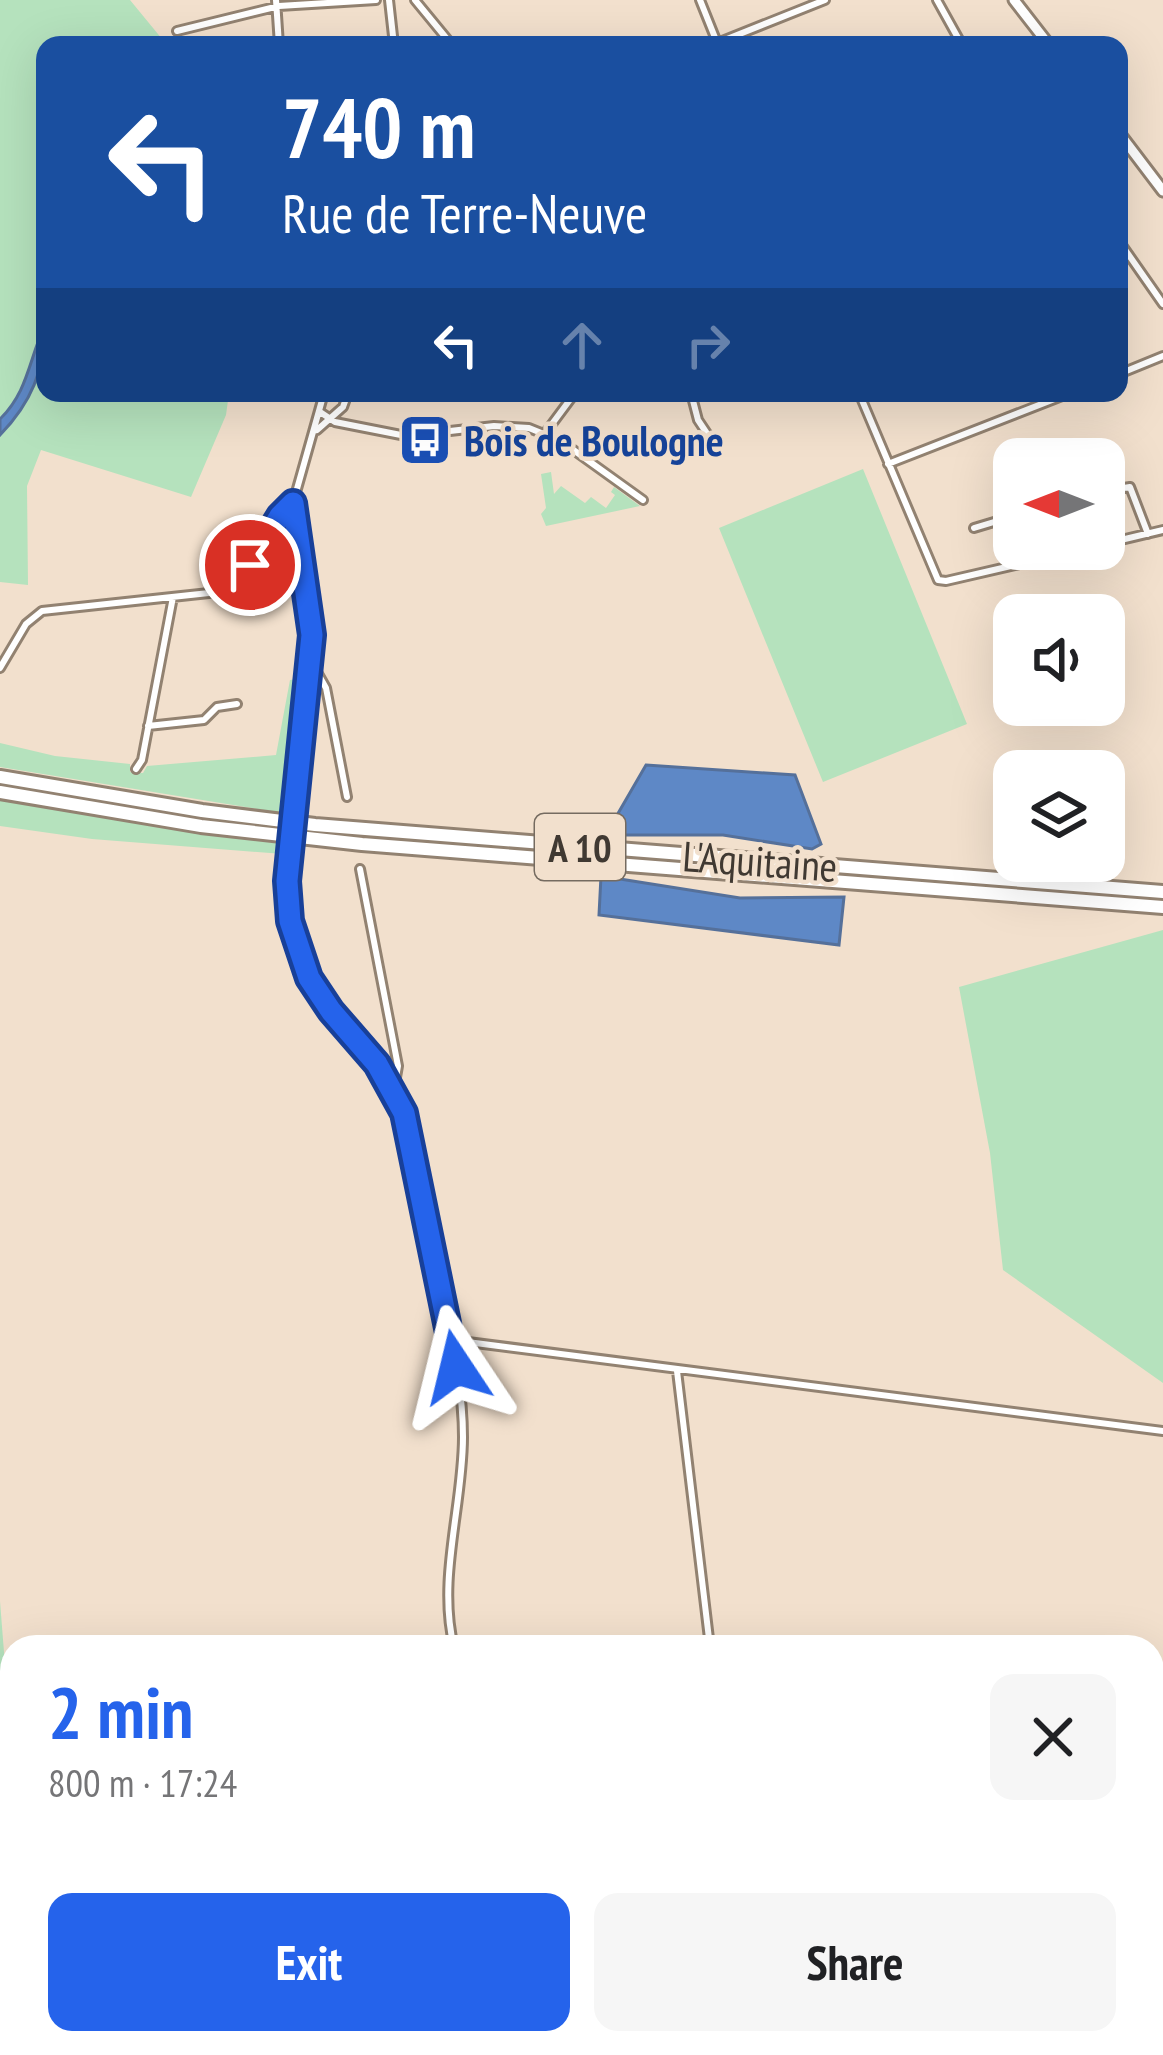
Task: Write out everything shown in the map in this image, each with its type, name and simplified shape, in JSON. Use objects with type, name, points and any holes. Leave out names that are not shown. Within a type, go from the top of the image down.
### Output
[{"type":"highway","name":"L'Aquitaine","points":[[0,777],[202,812],[315,825],[1163,892]]},
{"type":"highway","name":"L'Aquitaine","points":[[0,792],[182,823],[362,844],[1163,907]]},
{"type":"street","points":[[177,31],[277,3],[376,0]]},
{"type":"street","points":[[389,0],[393,36]]},
{"type":"street","points":[[415,0],[445,36]]},
{"type":"street","points":[[700,0],[715,36]]},
{"type":"street","points":[[737,36],[825,0]]},
{"type":"street","points":[[937,0],[957,36]]},
{"type":"street","points":[[1014,0],[1042,36]]},
{"type":"street","points":[[277,3],[279,36]]},
{"type":"street","points":[[1128,145],[1163,190]]},
{"type":"street","points":[[1128,254],[1163,304]]},
{"type":"street","points":[[1128,370],[1163,356]]},
{"type":"street","points":[[322,402],[293,503],[311,610],[311,662],[288,901],[302,961],[331,1011],[394,1089],[415,1150],[452,1340],[463,1430],[449,1588],[453,1635]]},
{"type":"street","points":[[314,433],[345,402]]},
{"type":"street","points":[[546,433],[568,402]]},
{"type":"street","points":[[693,402],[710,438]]},
{"type":"street","points":[[863,402],[935,578],[946,581],[994,570]]},
{"type":"street","points":[[888,464],[1047,402]]},
{"type":"street","points":[[320,412],[328,419],[406,436],[494,426],[546,433],[643,500]]},
{"type":"street","points":[[1125,488],[1130,487],[1148,534]]},
{"type":"street","points":[[0,668],[26,624],[42,611],[209,593],[230,584],[250,565],[293,503]]},
{"type":"street","points":[[974,528],[993,522]]},
{"type":"street","points":[[1125,539],[1163,530]]},
{"type":"street","points":[[136,769],[142,760],[173,597]]},
{"type":"street","points":[[311,662],[326,688],[347,797]]},
{"type":"street","points":[[148,726],[204,720],[217,706],[237,704]]},
{"type":"street","points":[[360,869],[398,1066],[394,1089]]},
{"type":"street","points":[[452,1340],[1163,1431]]},
{"type":"street","points":[[676,1370],[709,1635]]},
{"type":"green space","points":[[0,0],[130,0],[160,36],[36,36],[36,402],[228,402],[226,415],[191,497],[41,450],[27,486],[28,585],[0,582]]},
{"type":"green space","points":[[863,469],[967,724],[823,782],[719,528]]},
{"type":"green space","points":[[551,472],[554,494],[561,486],[585,503],[591,497],[606,508],[615,495],[614,487],[640,506],[546,526],[541,514],[546,508],[541,474]]},
{"type":"green space","points":[[300,667],[306,668],[288,814],[0,767],[0,743],[55,756],[130,764],[130,772],[143,773],[147,766],[276,755],[290,680],[297,679]]},
{"type":"green space","points":[[0,800],[284,844],[283,854],[92,839],[0,826]]},
{"type":"green space","points":[[1163,930],[1163,1383],[1003,1270],[990,1153],[959,987]]},
{"type":"water","points":[[36,349],[34,385],[0,435],[0,419],[22,386]]},
{"type":"water","points":[[646,765],[795,775],[821,844],[812,849],[723,835],[619,835],[609,829]]},
{"type":"water","points":[[601,876],[740,898],[844,897],[839,945],[599,915]]},
{"type":"place","name":"Bois de Boulogne","points":[[425,440]]},
{"type":"route","points":[[250,565],[293,503],[312,635],[287,881],[290,921],[309,978],[377,1064],[404,1113],[456,1367]]}]
